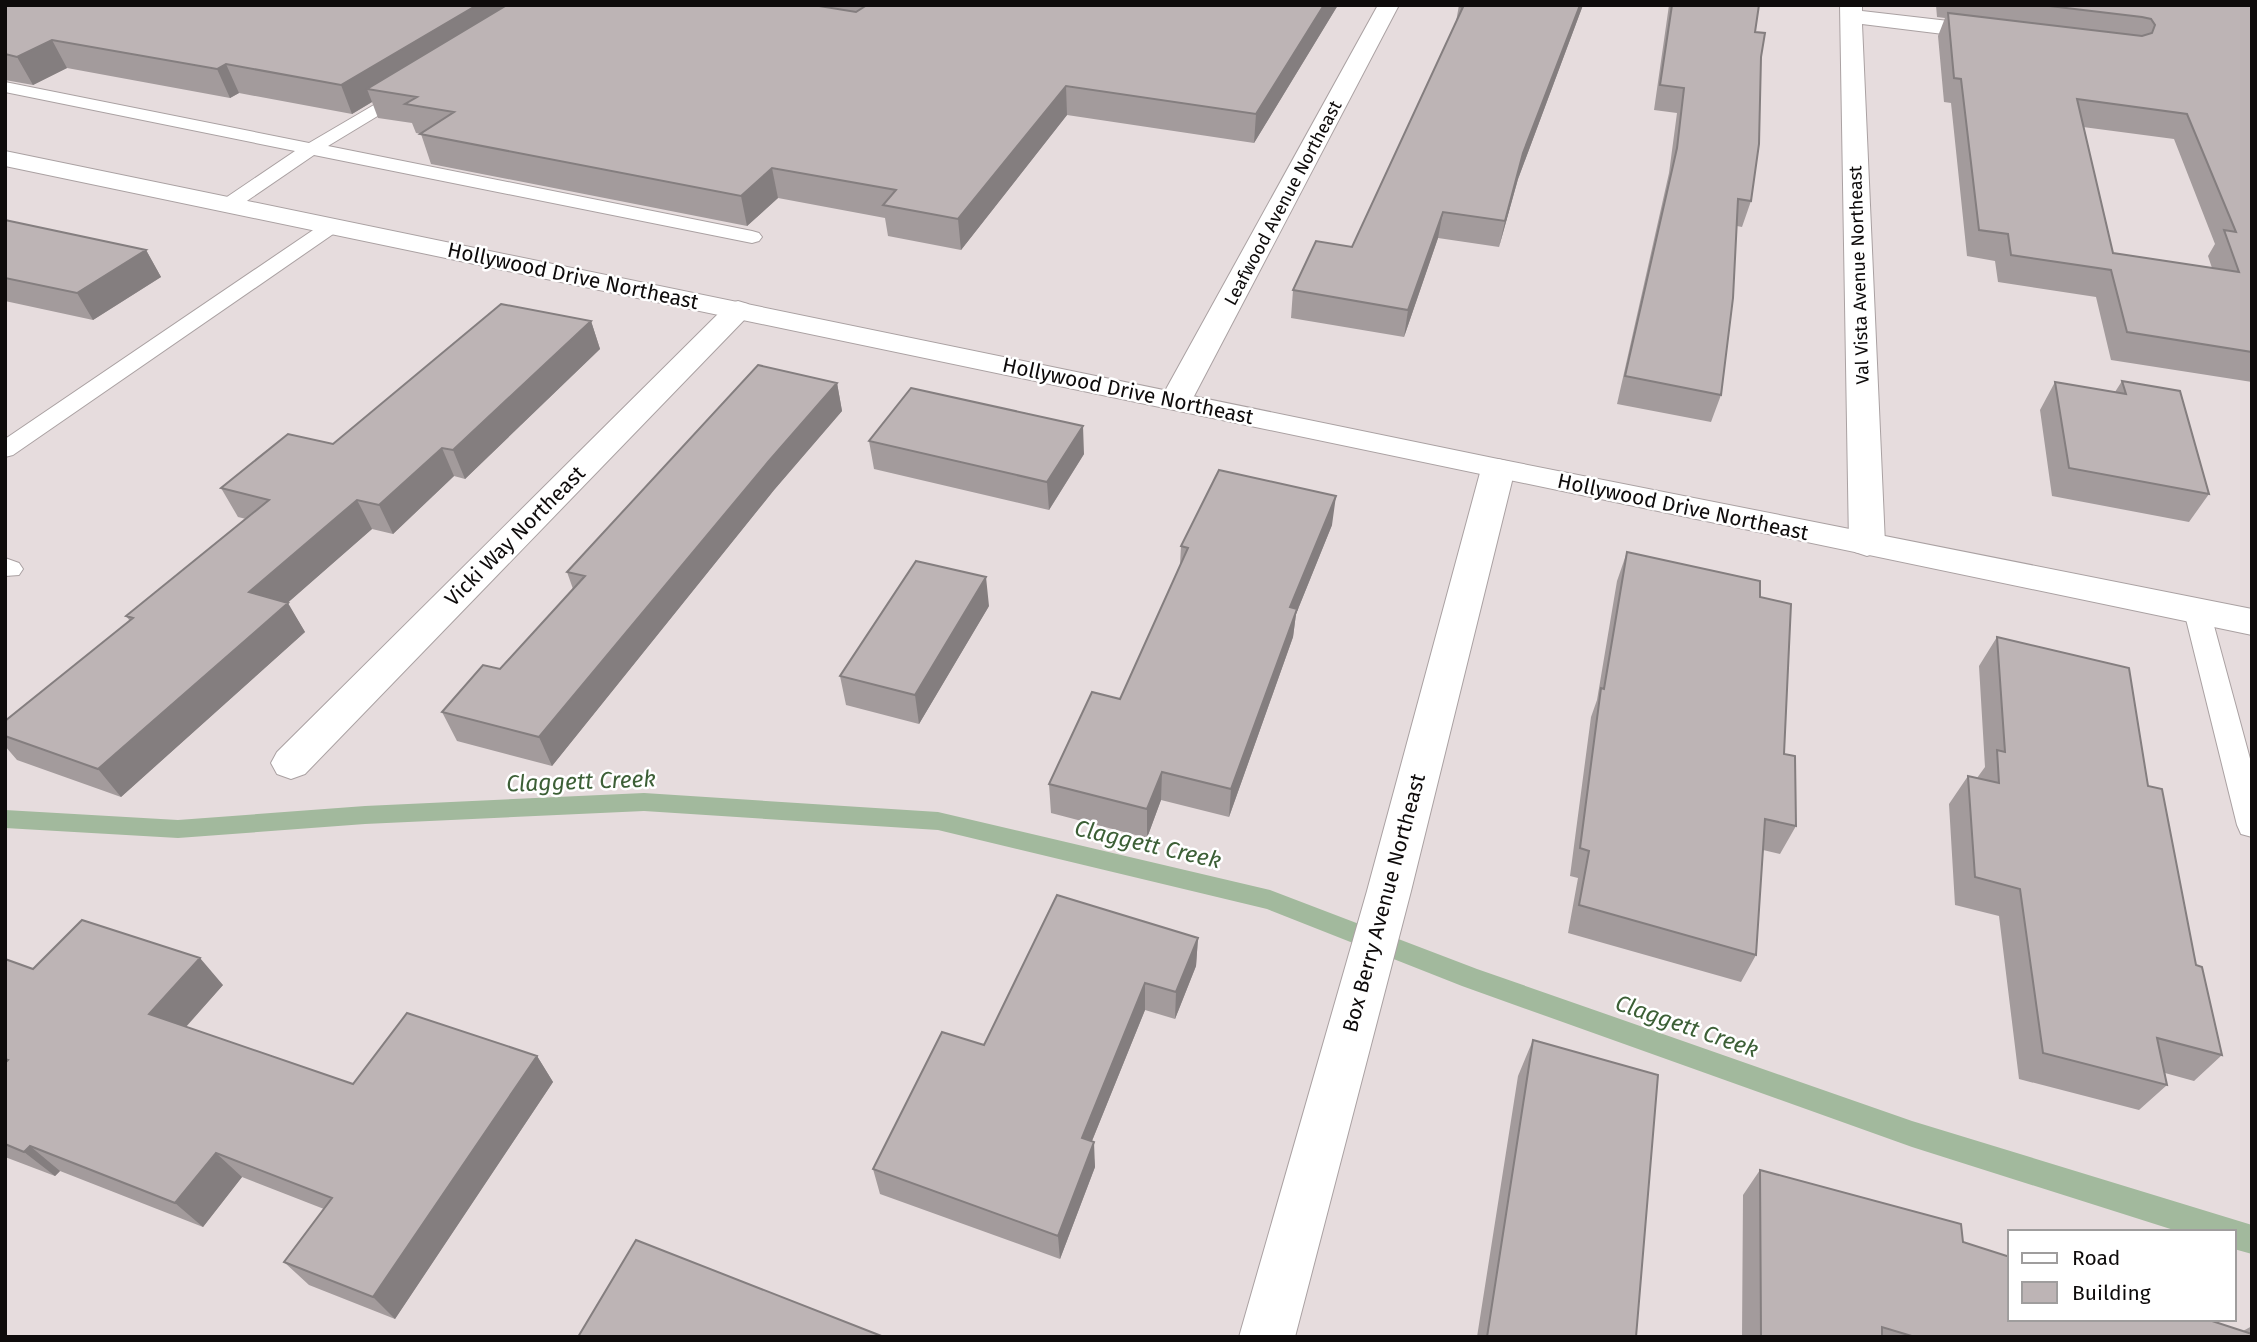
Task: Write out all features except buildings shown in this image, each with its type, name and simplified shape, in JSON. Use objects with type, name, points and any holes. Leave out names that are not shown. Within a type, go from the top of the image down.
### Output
[{"type":"street","name":"Leafwood Avenue Northeast","points":[[1176,400],[1389,5]]},
{"type":"street","points":[[1852,10],[2018,36]]},
{"type":"street","name":"Val Vista Avenue Northeast","points":[[1852,10],[1867,544]]},
{"type":"street","name":"Hollywood Drive Northeast","points":[[5,158],[1498,469],[2252,622]]},
{"type":"street","name":"Vicki Way Northeast","points":[[291,763],[738,310]]},
{"type":"street","name":"Box Berry Avenue Northeast","points":[[1266,1337],[1389,891],[1498,469]]},
{"type":"lane","points":[[228,205],[313,148],[419,83]]},
{"type":"lane","points":[[5,87],[752,237]]},
{"type":"lane","points":[[5,450],[332,226]]},
{"type":"lane","points":[[2197,611],[2252,825]]},
{"type":"waterway","name":"Claggett Creek","points":[[5,819],[178,829],[365,815],[644,802],[938,821],[1270,900],[1471,978],[1912,1134],[2221,1230]]},
{"type":"waterway","name":"Claggett Creek","points":[[2236,1235],[2252,1240]]}]
